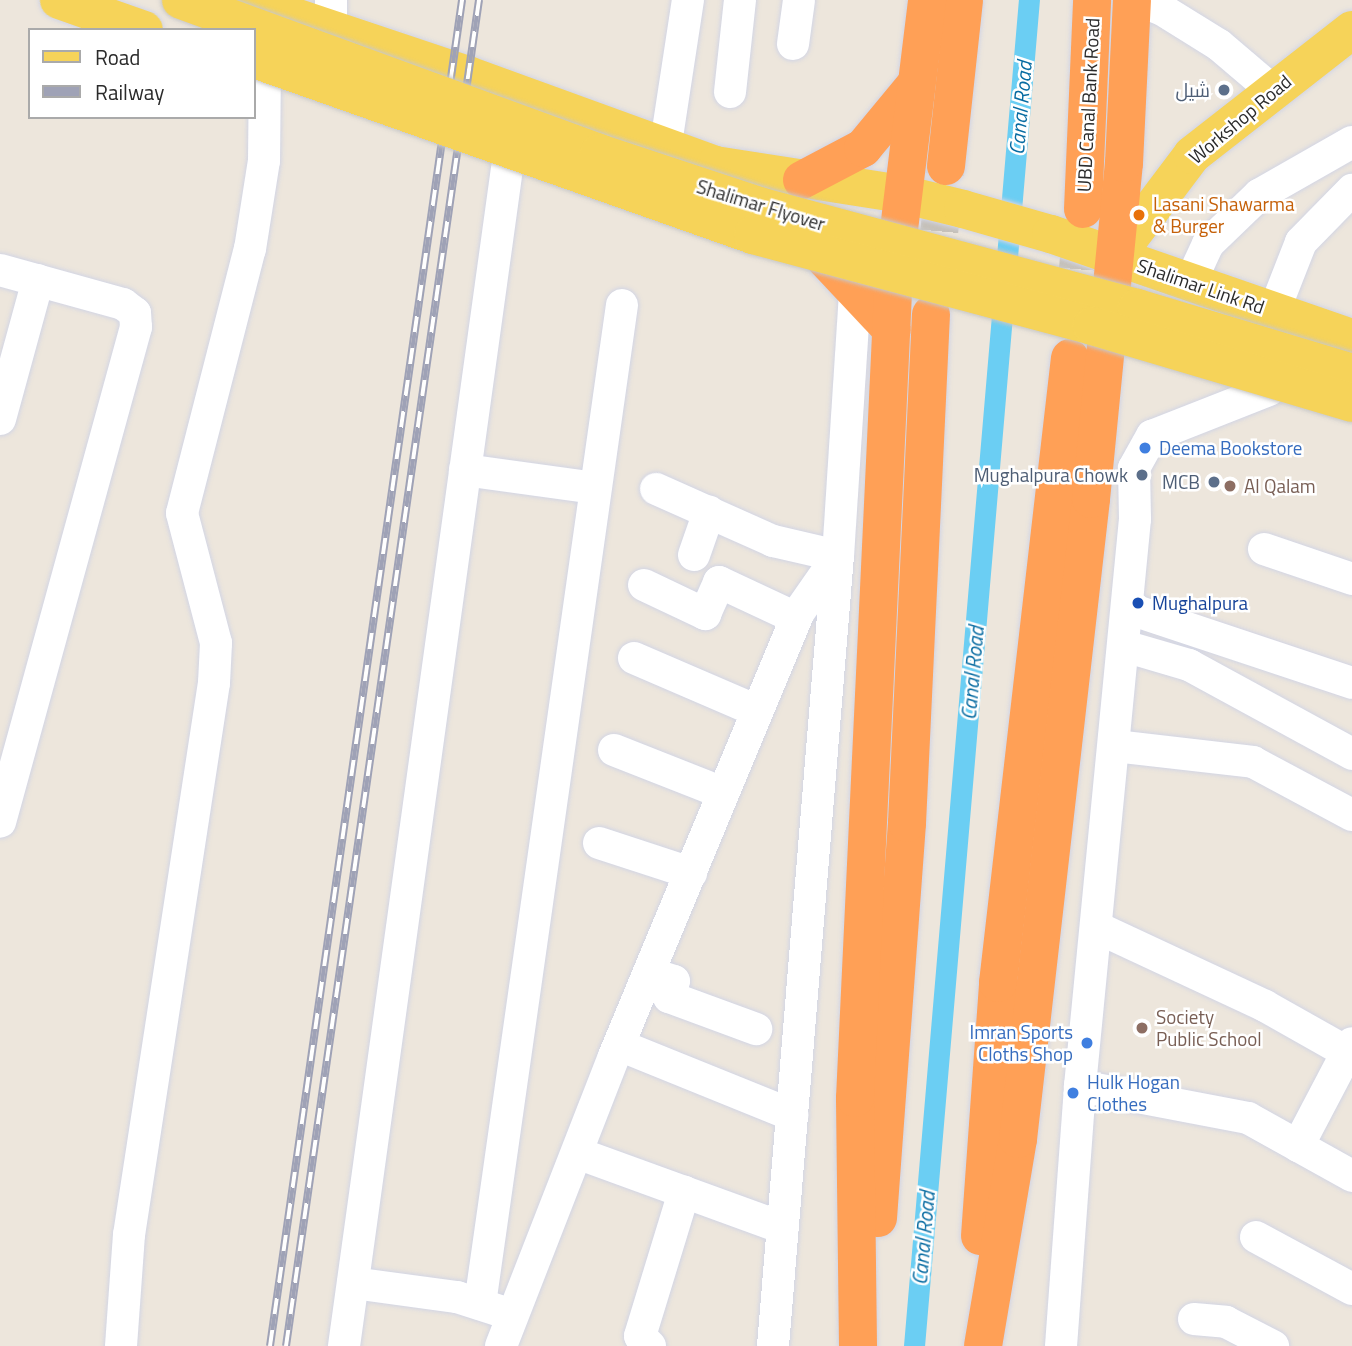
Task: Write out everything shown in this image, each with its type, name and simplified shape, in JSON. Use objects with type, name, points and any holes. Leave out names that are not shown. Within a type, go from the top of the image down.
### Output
[{"type":"highway","points":[[858,1346],[855,1098],[894,270],[927,0]]},
{"type":"highway","points":[[946,166],[964,0]]},
{"type":"highway","name":"UBD Canal Bank Road","points":[[1083,209],[1092,0]]},
{"type":"highway","points":[[983,1346],[1018,1139],[1095,464],[1116,256],[1132,0]]},
{"type":"highway","points":[[802,180],[863,148],[917,82]]},
{"type":"highway","points":[[815,248],[892,330]]},
{"type":"highway","points":[[867,1346],[899,965],[939,300]]},
{"type":"highway","points":[[974,1346],[998,983],[1070,358]]},
{"type":"main road","points":[[59,0],[138,28]]},
{"type":"main road","points":[[93,0],[169,28]]},
{"type":"main road","name":"Shalimar Flyover","points":[[181,0],[599,153],[759,206],[1163,316],[1352,373]]},
{"type":"main road","name":"Shalimar Link Rd","points":[[244,0],[331,15],[481,80],[665,150],[715,165],[902,194],[962,209],[1051,234],[1352,338]]},
{"type":"main road","name":"Workshop Road","points":[[1116,256],[1192,155],[1352,30]]},
{"type":"main road","points":[[258,66],[509,161],[894,270],[939,300],[1058,318],[1269,390],[1352,422]]},
{"type":"main road","name":"Shalimar Flyover","points":[[258,66],[753,235],[1105,330],[1352,403]]},
{"type":"main road","points":[[464,145],[481,80]]},
{"type":"street","points":[[665,150],[688,0]]},
{"type":"street","points":[[730,92],[740,0]]},
{"type":"street","points":[[793,44],[799,0]]},
{"type":"street","points":[[1137,0],[1161,9],[1219,46],[1273,91]]},
{"type":"street","points":[[121,1346],[129,1235],[214,682],[216,643],[182,513],[250,248],[264,161],[258,66]]},
{"type":"street","points":[[1190,283],[1208,244],[1259,195],[1352,142]]},
{"type":"street","points":[[344,1346],[509,161]]},
{"type":"street","points":[[1275,311],[1301,242],[1348,203]]},
{"type":"street","points":[[0,270],[123,304],[135,313],[136,327],[0,822]]},
{"type":"street","points":[[0,419],[38,280]]},
{"type":"street","points":[[773,1346],[838,556],[855,291]]},
{"type":"street","points":[[480,1304],[622,305]]},
{"type":"street","points":[[1061,1346],[1080,1086],[1124,646],[1134,468],[1152,436],[1269,390]]},
{"type":"street","points":[[1095,464],[1134,468]]},
{"type":"street","points":[[466,470],[594,488]]},
{"type":"street","points":[[656,489],[773,541],[838,556]]},
{"type":"street","points":[[694,555],[709,512]]},
{"type":"street","points":[[1264,549],[1352,579]]},
{"type":"street","points":[[501,1346],[619,1045],[796,618],[838,556]]},
{"type":"street","points":[[644,586],[705,614],[719,582],[796,618]]},
{"type":"street","points":[[1127,608],[1352,683]]},
{"type":"street","points":[[1124,646],[1189,665],[1352,754]]},
{"type":"street","points":[[634,657],[757,711]]},
{"type":"street","points":[[1115,746],[1253,762],[1352,815]]},
{"type":"street","points":[[614,750],[723,793]]},
{"type":"street","points":[[599,843],[691,873]]},
{"type":"street","points":[[1097,928],[1265,1006],[1351,1050],[1298,1146]]},
{"type":"street","points":[[649,973],[674,981],[669,997],[756,1029]]},
{"type":"street","points":[[619,1045],[792,1115]]},
{"type":"street","points":[[1080,1086],[1248,1118],[1352,1176]]},
{"type":"street","points":[[577,1153],[783,1228]]},
{"type":"street","points":[[650,1346],[639,1339],[684,1192]]},
{"type":"street","points":[[1256,1237],[1352,1289]]},
{"type":"street","points":[[353,1283],[480,1304],[514,1316]]},
{"type":"street","points":[[1194,1319],[1226,1322],[1273,1346]]},
{"type":"waterway","name":"Canal Road","points":[[914,1346],[1029,0]]},
{"type":"tunnel","points":[[934,288],[945,170]]},
{"type":"tunnel","points":[[1073,326],[1083,211]]},
{"type":"railway","points":[[270,1346],[462,0]]},
{"type":"railway","points":[[286,1346],[479,0]]},
{"type":"place","name":"شیل","points":[[1224,90]]},
{"type":"place","name":"Lasani Shawarma & Burger","points":[[1139,215]]},
{"type":"place","name":"Deema Bookstore","points":[[1145,448]]},
{"type":"place","name":"Mughalpura Chowk","points":[[1142,475]]},
{"type":"place","name":"MCB","points":[[1214,482]]},
{"type":"place","name":"Al Qalam","points":[[1230,486]]},
{"type":"place","name":"Mughalpura","points":[[1138,603]]},
{"type":"place","name":"Society Public School","points":[[1142,1028]]},
{"type":"place","name":"Imran Sports Cloths Shop","points":[[1087,1043]]},
{"type":"place","name":"Hulk Hogan Clothes","points":[[1073,1093]]}]
